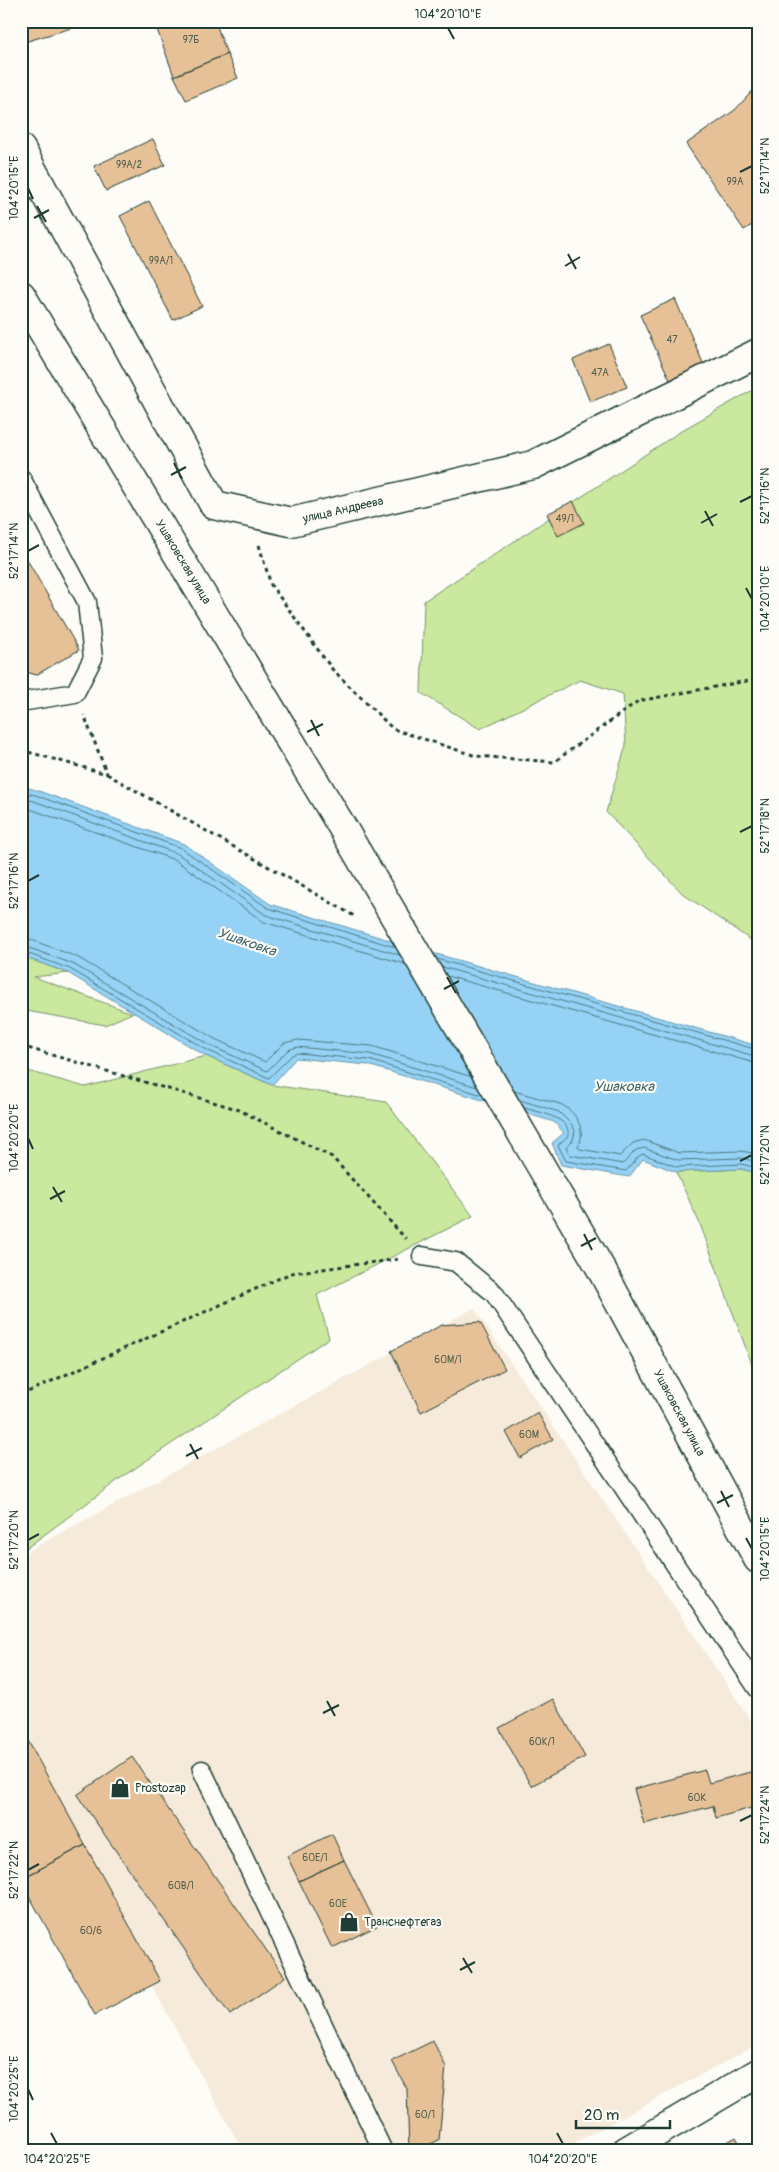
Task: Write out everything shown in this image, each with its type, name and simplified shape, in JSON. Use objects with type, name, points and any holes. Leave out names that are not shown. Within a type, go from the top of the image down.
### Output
[{"type":"main road","name":"улица Андреева","points":[[21,149],[214,505],[291,522],[533,465],[758,353]]},
{"type":"main road","name":"Ушаковская улица","points":[[21,295],[344,830],[600,1267],[758,1559]]},
{"type":"main road","points":[[626,2151],[758,2073]]},
{"type":"lane","points":[[21,478],[87,602],[93,658],[75,693],[27,701],[21,699]]},
{"type":"lane","points":[[422,1256],[456,1262],[494,1293],[758,1689]]},
{"type":"lane","points":[[202,1770],[383,2151]]},
{"type":"path","points":[[250,512],[271,585],[332,669],[393,729],[476,756],[554,762],[638,701],[758,679]]},
{"type":"path","points":[[75,693],[107,774]]},
{"type":"path","points":[[21,750],[107,774],[356,917]]},
{"type":"path","points":[[21,1046],[237,1108],[332,1157],[422,1256]]},
{"type":"path","points":[[21,1395],[291,1273],[422,1256]]},
{"type":"shaded area","points":[[474,1308],[758,1731],[758,2044],[559,2151],[243,2151],[21,1749],[21,1555]]},
{"type":"green space","points":[[758,387],[758,945],[683,894],[606,812],[626,745],[623,694],[580,680],[480,729],[421,693],[424,601],[684,429]]},
{"type":"green space","points":[[21,956],[68,973],[34,977],[132,1013],[105,1025],[21,1010]]},
{"type":"green space","points":[[206,1056],[272,1085],[386,1102],[473,1216],[317,1295],[329,1338],[125,1475],[21,1552],[21,1069],[85,1087]]},
{"type":"green space","points":[[741,1169],[758,1173],[758,1381],[700,1224],[676,1172]]},
{"type":"water","name":"Ушаковка","points":[[21,786],[184,844],[270,904],[412,947],[758,1046],[758,1173],[741,1169],[676,1172],[643,1159],[629,1177],[561,1165],[552,1143],[564,1133],[554,1122],[368,1065],[296,1058],[272,1085],[206,1056],[68,973],[21,956]]},
{"type":"building","points":[[21,21],[95,21],[21,43]]},
{"type":"building","points":[[154,21],[215,21],[227,54],[174,76]]},
{"type":"building","points":[[227,54],[238,78],[186,100],[174,76]]},
{"type":"building","points":[[758,85],[758,221],[744,230],[686,144],[735,110]]},
{"type":"building","points":[[153,139],[165,165],[106,191],[94,166]]},
{"type":"building","points":[[149,201],[202,306],[173,320],[120,216]]},
{"type":"building","points":[[675,299],[704,365],[670,380],[640,315]]},
{"type":"building","points":[[609,344],[627,387],[590,402],[573,360]]},
{"type":"building","points":[[573,501],[584,523],[558,536],[547,514]]},
{"type":"building","points":[[21,549],[79,650],[36,675],[21,670]]},
{"type":"building","points":[[480,1322],[505,1369],[421,1412],[391,1351],[442,1325]]},
{"type":"building","points":[[538,1413],[553,1439],[520,1458],[506,1432]]},
{"type":"building","points":[[553,1699],[585,1757],[531,1786],[499,1728]]},
{"type":"building","points":[[21,1728],[85,1845],[21,1879]]},
{"type":"building","points":[[132,1757],[285,1977],[230,2015],[77,1795]]},
{"type":"building","points":[[705,1770],[709,1783],[758,1770],[758,1806],[716,1818],[713,1806],[644,1824],[634,1789]]},
{"type":"building","points":[[332,1834],[344,1860],[299,1881],[287,1856]]},
{"type":"building","points":[[85,1845],[160,1981],[95,2015],[21,1881],[21,1879]]},
{"type":"building","points":[[344,1860],[377,1926],[332,1948],[299,1881]]},
{"type":"building","points":[[433,2041],[446,2067],[439,2140],[415,2151],[409,2151],[407,2089],[392,2061]]},
{"type":"building","points":[[736,2137],[744,2151],[712,2151]]},
{"type":"place","name":"Prostozap","points":[[120,1788]]},
{"type":"place","name":"Транснефтегаз","points":[[349,1922]]}]
